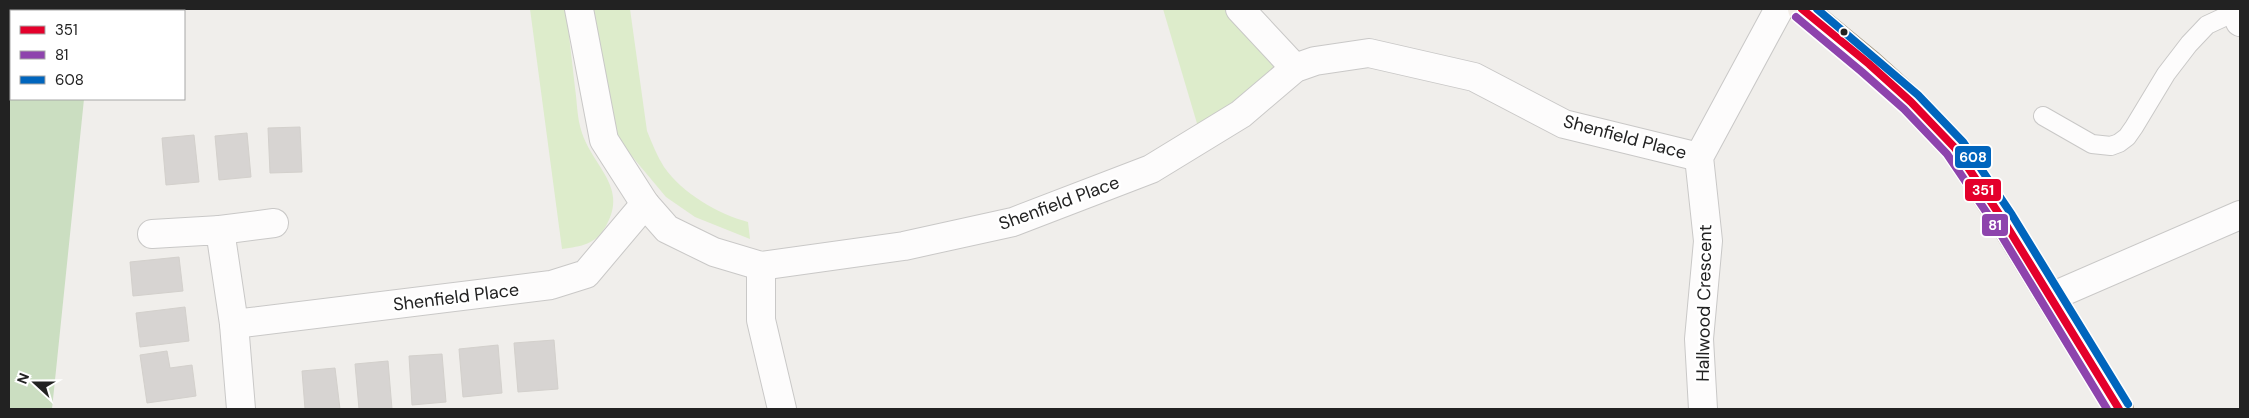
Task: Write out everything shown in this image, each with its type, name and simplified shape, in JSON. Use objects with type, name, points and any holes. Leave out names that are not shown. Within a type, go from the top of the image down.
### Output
[{"type":"main road","points":[[1802,9],[1876,70],[1911,102],[1955,148],[2003,220],[2119,409]]},
{"type":"street","name":"Shenfield Place","points":[[579,9],[604,140],[645,204],[667,229],[714,252],[761,266],[904,246],[1013,222],[1150,170],[1241,114],[1295,68],[1315,61],[1369,52],[1474,77],[1564,124],[1699,157]]},
{"type":"street","points":[[1240,9],[1295,68]]},
{"type":"street","points":[[1699,157],[1780,9]]},
{"type":"street","name":"Hallwood Crescent","points":[[1699,157],[1708,242],[1699,340],[1704,409]]},
{"type":"street","name":"Shenfield Place","points":[[234,324],[551,285],[586,274],[645,204]]},
{"type":"street","points":[[2051,297],[2240,215]]},
{"type":"street","points":[[152,234],[220,230],[274,224]]},
{"type":"street","points":[[220,230],[234,324],[241,409]]},
{"type":"street","points":[[761,266],[761,320],[782,409]]},
{"type":"lane","points":[[2043,116],[2092,144],[2111,146],[2119,143],[2127,137],[2166,74],[2189,44],[2207,25],[2236,14]]},
{"type":"green space","points":[[9,9],[93,9],[10,10],[10,100],[84,100],[52,409],[9,409]]},
{"type":"green space","points":[[530,9],[566,9],[580,126],[591,152],[611,187],[613,199],[612,212],[606,226],[593,241],[576,247],[562,249]]},
{"type":"green space","points":[[593,9],[630,9],[647,131],[659,158],[672,176],[691,194],[725,214],[748,222],[750,239],[695,217],[666,197],[625,148],[610,123]]},
{"type":"green space","points":[[1163,9],[1240,9],[1295,68],[1201,137]]},
{"type":"building","points":[[300,127],[302,172],[270,173],[268,128]]},
{"type":"building","points":[[247,133],[251,177],[219,180],[215,136]]},
{"type":"building","points":[[194,135],[199,182],[166,185],[162,138]]},
{"type":"building","points":[[179,257],[183,291],[133,296],[130,262]]},
{"type":"building","points":[[185,307],[189,341],[140,347],[136,313]]},
{"type":"building","points":[[554,340],[558,389],[518,392],[514,343]]},
{"type":"building","points":[[498,345],[502,393],[463,397],[459,349]]},
{"type":"building","points":[[167,351],[170,368],[192,365],[196,396],[147,403],[140,355]]},
{"type":"building","points":[[442,354],[446,402],[412,405],[409,356]]},
{"type":"building","points":[[388,361],[392,409],[359,409],[355,364]]},
{"type":"building","points":[[335,368],[340,409],[305,409],[302,371]]},
{"type":"transit line","name":"351","points":[[1802,9],[1869,64],[1911,102],[1955,148],[2003,220],[2119,409]]},
{"type":"transit line","name":"608","points":[[1817,9],[1918,95],[1963,142],[2012,215],[2128,404]]},
{"type":"transit line","name":"81","points":[[1796,17],[1904,109],[1947,154],[1995,225],[2107,409]]}]
